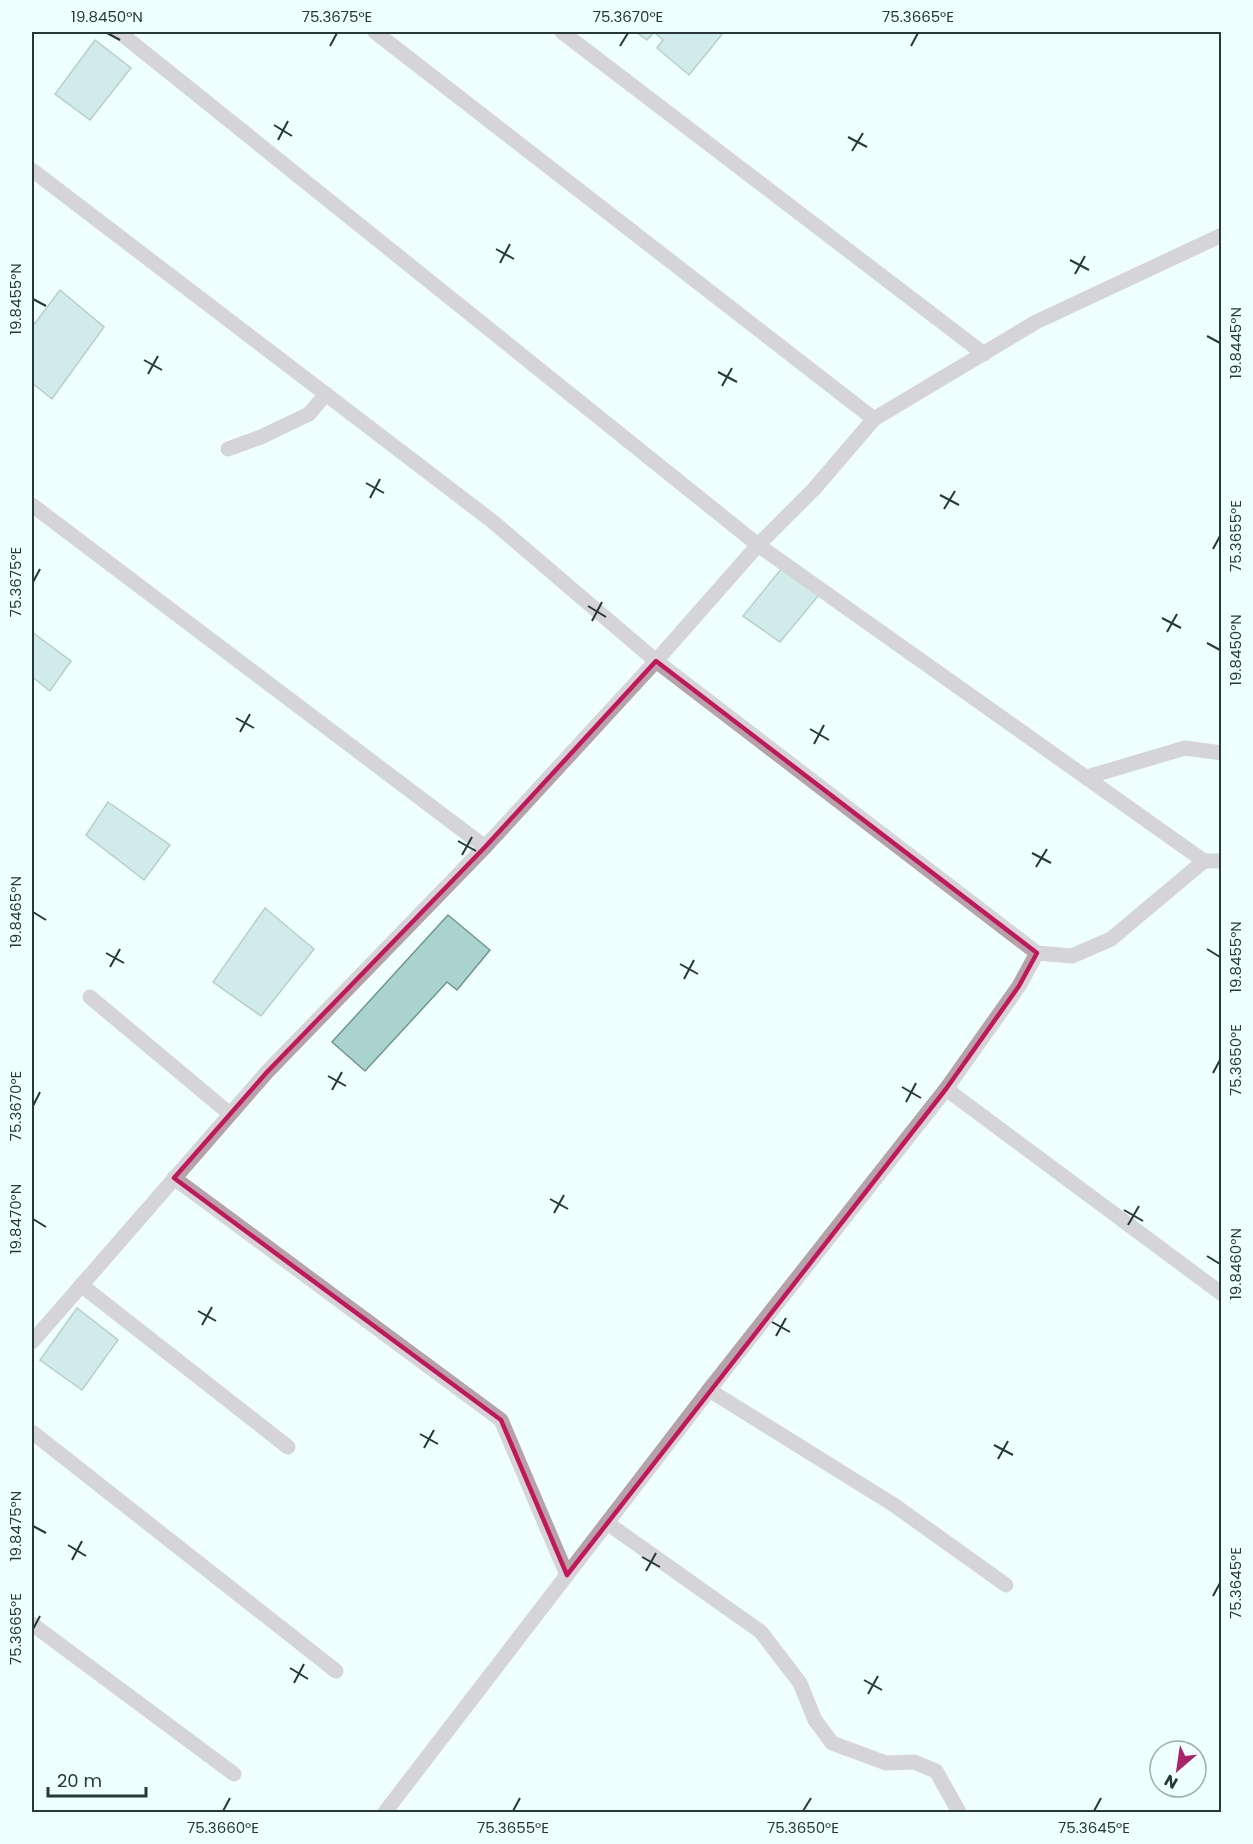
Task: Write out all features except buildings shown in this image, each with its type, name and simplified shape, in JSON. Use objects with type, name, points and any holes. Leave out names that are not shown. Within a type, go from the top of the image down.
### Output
[{"type":"street","points":[[119,32],[758,545],[1204,861],[1221,861]]},
{"type":"street","points":[[375,32],[874,419]]},
{"type":"street","points":[[562,32],[984,354]]},
{"type":"street","points":[[32,170],[492,521],[656,661],[1036,952],[1072,956],[1111,939],[1204,861]]},
{"type":"street","points":[[32,1342],[267,1072],[485,847],[656,661],[758,545],[814,489],[874,419],[1036,322],[1221,235]]},
{"type":"street","points":[[228,449],[261,437],[309,414],[326,394]]},
{"type":"street","points":[[32,505],[485,847]]},
{"type":"street","points":[[1087,777],[1185,748],[1221,753]]},
{"type":"street","points":[[387,1812],[709,1390],[946,1089],[1019,986],[1036,952]]},
{"type":"street","points":[[90,997],[230,1114]]},
{"type":"street","points":[[946,1089],[1221,1294]]},
{"type":"street","points":[[174,1178],[501,1420],[567,1575]]},
{"type":"street","points":[[81,1285],[288,1447]]},
{"type":"street","points":[[709,1390],[894,1505],[1006,1585]]},
{"type":"street","points":[[32,1432],[336,1671]]},
{"type":"street","points":[[607,1523],[761,1632],[800,1683],[815,1720],[832,1743],[886,1763],[914,1762],[936,1771],[959,1812]]},
{"type":"street","points":[[32,1624],[234,1774]]},
{"type":"highlighted area","points":[[656,661],[1037,953],[1019,986],[946,1089],[567,1575],[501,1420],[174,1178],[267,1072],[485,847]]}]
